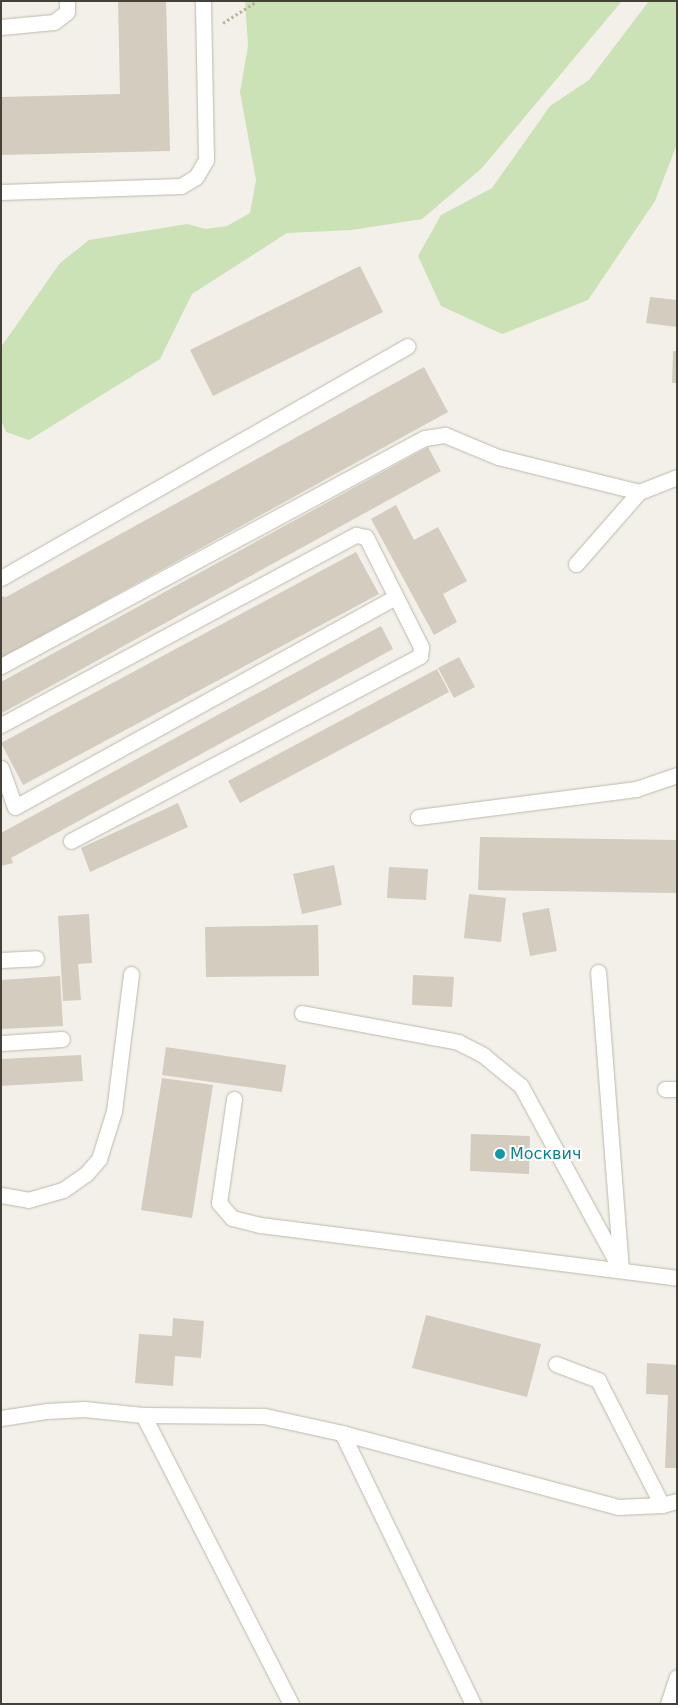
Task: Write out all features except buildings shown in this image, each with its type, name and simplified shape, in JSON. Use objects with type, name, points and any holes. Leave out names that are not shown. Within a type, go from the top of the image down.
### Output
[{"type":"lane","points":[[1,27],[54,22],[67,12],[67,1]]},
{"type":"lane","points":[[1,192],[181,186],[196,177],[206,160],[203,1]]},
{"type":"lane","points":[[1,578],[408,346]]},
{"type":"lane","points":[[1,666],[425,438],[445,435],[498,457],[639,492]]},
{"type":"lane","points":[[576,564],[639,492],[677,478]]},
{"type":"lane","points":[[1,725],[356,534],[366,537],[422,647],[420,656],[71,841]]},
{"type":"lane","points":[[1,768],[8,811],[396,597]]},
{"type":"lane","points":[[418,817],[636,789],[677,775]]},
{"type":"lane","points":[[1,960],[36,958]]},
{"type":"lane","points":[[598,972],[621,1270]]},
{"type":"lane","points":[[1,1195],[28,1200],[62,1190],[86,1174],[99,1159],[114,1111],[132,974]]},
{"type":"lane","points":[[302,1013],[458,1042],[491,1061],[521,1086],[621,1270]]},
{"type":"lane","points":[[1,1043],[62,1039]]},
{"type":"lane","points":[[234,1100],[219,1203],[232,1218],[260,1225],[677,1278]]},
{"type":"lane","points":[[556,1364],[598,1380],[662,1505]]},
{"type":"lane","points":[[1,1418],[47,1410],[84,1409],[143,1415],[264,1416],[342,1433],[618,1507],[662,1505],[677,1501]]},
{"type":"lane","points":[[143,1415],[291,1704]]},
{"type":"lane","points":[[342,1433],[473,1704]]},
{"type":"lane","points":[[668,1704],[677,1677]]},
{"type":"path","points":[[204,36],[258,1]]},
{"type":"green space","points":[[245,1],[622,1],[482,168],[422,219],[352,230],[287,233],[192,294],[160,359],[29,440],[6,432],[1,420],[1,347],[60,263],[89,240],[187,224],[206,229],[227,226],[250,213],[256,180],[240,92],[248,46]]},
{"type":"green space","points":[[649,1],[677,1],[677,144],[655,201],[588,300],[502,334],[441,306],[418,256],[441,215],[492,188],[550,106],[589,80]]},
{"type":"place","name":"Москвич","points":[[500,1154]]}]
